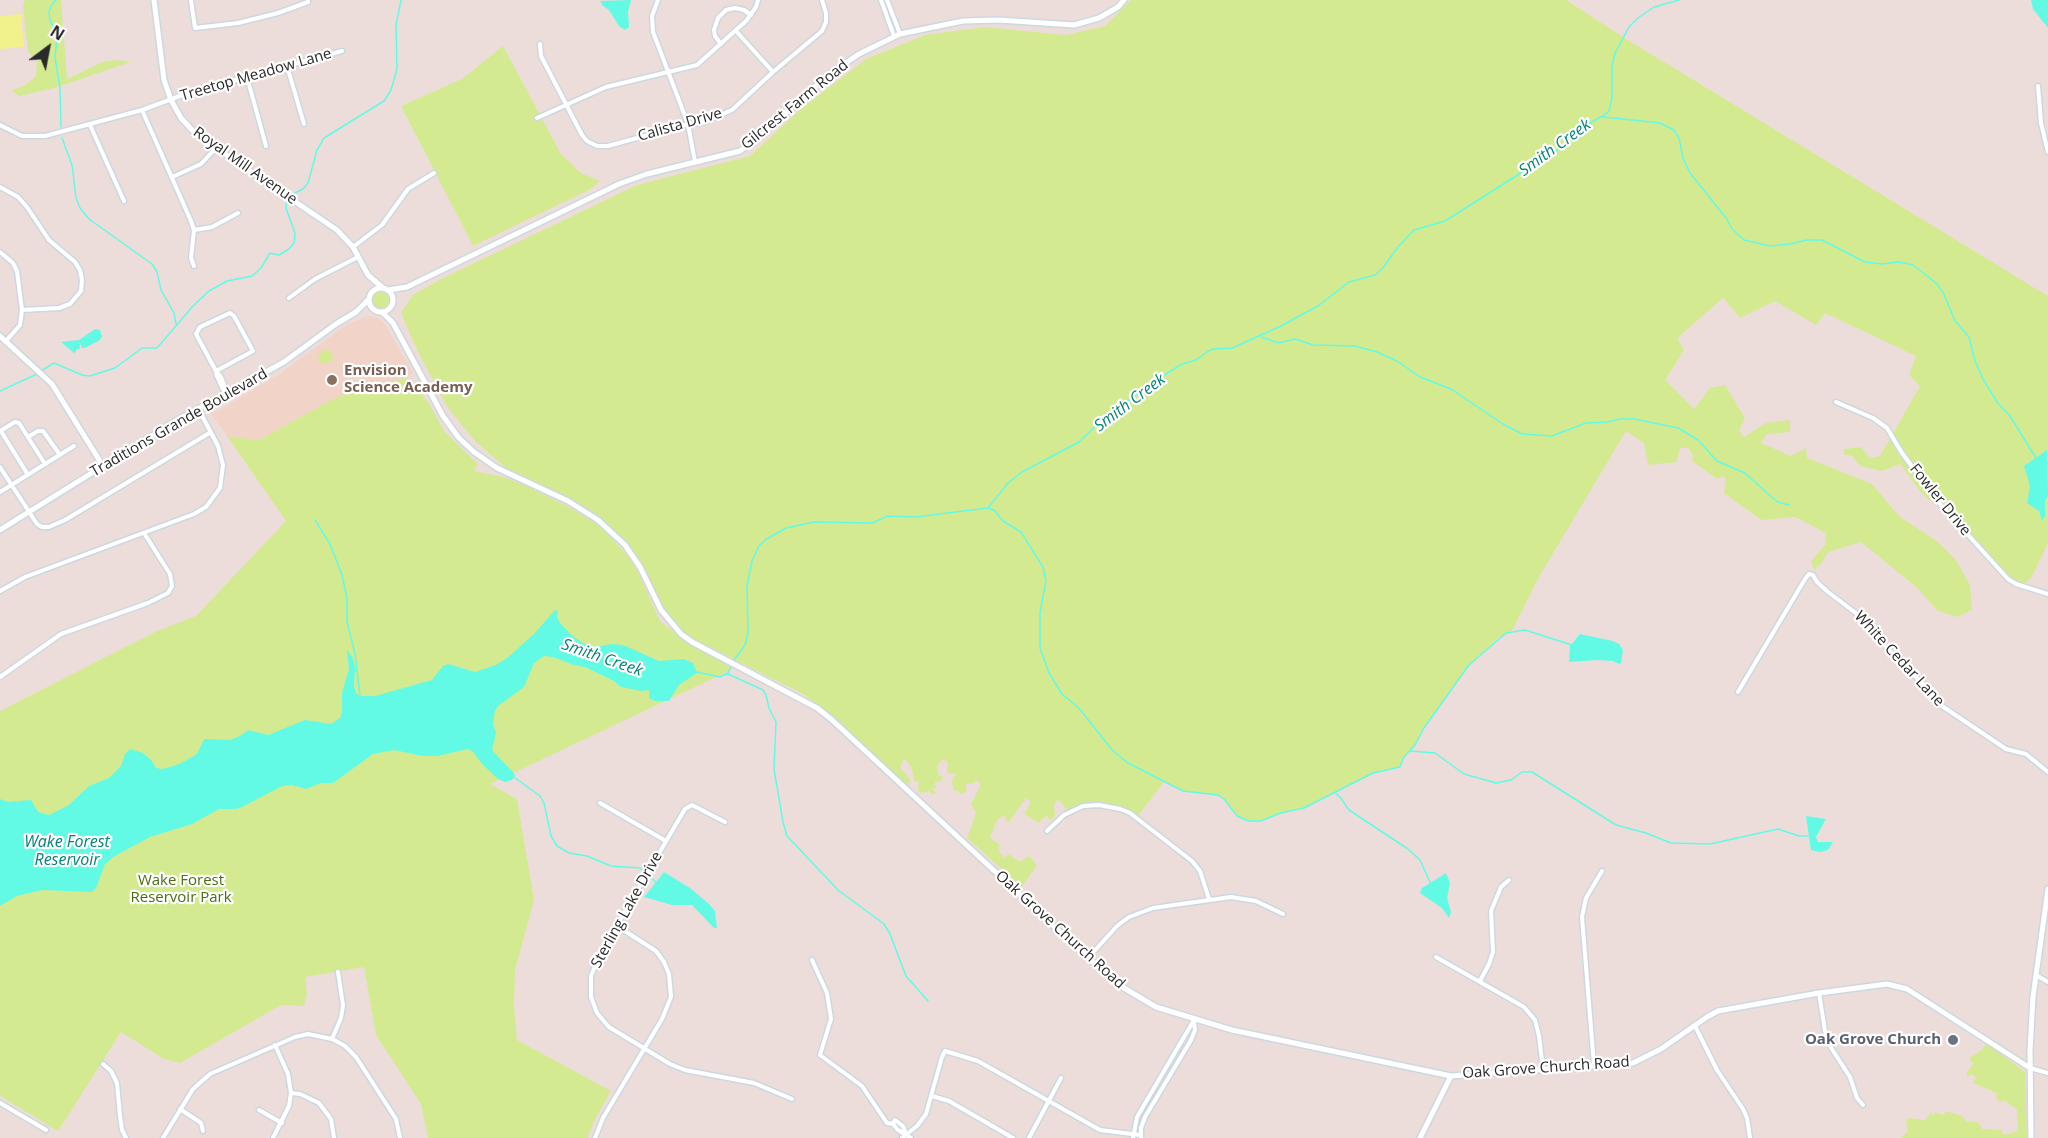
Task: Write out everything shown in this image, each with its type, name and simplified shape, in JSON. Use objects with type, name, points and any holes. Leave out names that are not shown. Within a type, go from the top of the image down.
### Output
[{"type":"main road","name":"Royal Mill Avenue","points":[[154,0],[162,72],[171,100],[181,117],[192,130],[216,148],[337,230],[353,248],[368,275],[386,289]]},
{"type":"main road","name":"Gilcrest Farm Road","points":[[386,289],[407,287],[619,184],[647,174],[740,151],[834,70],[859,54],[897,35],[963,21],[999,20],[1074,25],[1099,18],[1118,7],[1124,0]]},
{"type":"main road","name":"Royal Mill Avenue","points":[[368,275],[370,297]]},
{"type":"main road","name":"Gilcrest Farm Road","points":[[392,304],[407,287]]},
{"type":"main road","points":[[376,289],[386,289],[392,296],[392,304],[388,310],[379,311],[371,306],[370,297],[376,289]]},
{"type":"main road","name":"Traditions Grande Boulevard","points":[[0,530],[198,408],[284,362],[356,312],[370,297]]},
{"type":"main road","name":"Oak Grove Church Road","points":[[392,304],[393,323]]},
{"type":"main road","name":"Traditions Grande Boulevard","points":[[356,312],[379,311]]},
{"type":"main road","name":"Oak Grove Church Road","points":[[379,311],[393,323],[443,416],[459,438],[474,452],[497,468],[552,493],[598,520],[625,545],[640,567],[661,610],[681,634],[809,704],[831,719],[1088,958],[1124,988],[1164,1010],[1232,1030],[1451,1076],[1633,1063],[1661,1049],[1718,1011],[1819,993],[1887,984],[1905,988],[2030,1068]]},
{"type":"main road","points":[[0,336],[47,379],[103,466]]},
{"type":"main road","points":[[2031,1138],[2030,1068],[2035,975],[2048,889]]},
{"type":"main road","points":[[1420,1138],[1451,1076]]},
{"type":"street","points":[[191,0],[195,28],[238,23],[278,13],[308,3],[308,0]]},
{"type":"street","points":[[658,0],[652,23],[656,40],[688,124],[695,162]]},
{"type":"street","points":[[537,117],[606,87],[697,65],[736,31],[751,15],[758,0]]},
{"type":"street","name":"Calista Drive","points":[[540,44],[541,56],[582,135],[597,146],[608,146],[716,118],[732,110],[822,31],[826,22],[826,13],[822,0]]},
{"type":"street","points":[[882,0],[897,35]]},
{"type":"street","points":[[886,0],[897,35]]},
{"type":"street","points":[[721,44],[714,30],[718,18],[726,10],[735,8],[751,15]]},
{"type":"street","points":[[736,31],[773,72]]},
{"type":"street","name":"Treetop Meadow Lane","points":[[0,125],[22,136],[37,138],[90,125],[247,77],[342,51]]},
{"type":"street","points":[[287,66],[304,124]]},
{"type":"street","points":[[247,77],[266,146]]},
{"type":"street","points":[[2038,86],[2041,123],[2048,152]]},
{"type":"street","points":[[142,110],[194,231],[191,258],[194,266]]},
{"type":"street","points":[[90,125],[124,201]]},
{"type":"street","points":[[172,177],[201,164],[216,148]]},
{"type":"street","points":[[353,248],[382,225],[408,189],[434,173]]},
{"type":"street","points":[[0,187],[18,198],[27,207],[49,240],[75,262],[82,280],[81,291],[70,304],[59,308],[22,310]]},
{"type":"street","points":[[194,231],[212,226],[238,213]]},
{"type":"street","points":[[0,252],[13,263],[17,271],[22,310],[20,325],[6,341]]},
{"type":"street","points":[[289,298],[315,279],[358,257]]},
{"type":"street","points":[[216,371],[253,351],[234,316],[230,313],[200,327],[197,331],[198,337],[216,371],[221,377],[227,393]]},
{"type":"street","name":"Fowler Drive","points":[[1836,402],[1873,418],[1887,428],[1902,453],[1940,504],[2008,579],[2016,584],[2048,594]]},
{"type":"street","points":[[0,591],[21,578],[201,511],[217,494],[222,481],[224,465],[211,432],[198,408]]},
{"type":"street","points":[[28,475],[1,431],[15,422],[19,423],[45,465]]},
{"type":"street","points":[[28,437],[38,431],[44,431],[60,455]]},
{"type":"street","points":[[0,467],[37,525],[49,527],[65,520],[211,432]]},
{"type":"street","points":[[0,492],[74,446]]},
{"type":"street","points":[[0,677],[61,634],[148,603],[168,593],[171,586],[170,574],[144,533]]},
{"type":"street","name":"White Cedar Lane","points":[[1738,692],[1805,579],[1809,574],[1813,575],[1816,582],[1865,620],[1936,702],[2006,748],[2026,754],[2048,772]]},
{"type":"street","points":[[600,803],[666,842]]},
{"type":"street","name":"Sterling Lake Drive","points":[[725,822],[692,805],[685,809],[594,966],[590,985],[591,997],[597,1013],[609,1027],[670,1064],[685,1070],[754,1083],[792,1099]]},
{"type":"street","points":[[1047,831],[1064,815],[1083,806],[1098,805],[1130,813],[1192,861],[1200,871],[1209,899]]},
{"type":"street","points":[[1594,1065],[1582,917],[1586,898],[1602,871]]},
{"type":"street","points":[[1480,981],[1493,952],[1491,911],[1500,887],[1509,880]]},
{"type":"street","points":[[1088,958],[1129,916],[1153,908],[1231,897],[1249,899],[1283,914]]},
{"type":"street","points":[[595,1138],[603,1118],[667,1009],[671,986],[669,974],[656,951],[617,926]]},
{"type":"street","points":[[1436,957],[1524,1007],[1535,1020],[1543,1069]]},
{"type":"street","points":[[812,960],[827,993],[831,1019],[820,1055],[862,1086],[887,1122],[893,1124],[895,1120],[903,1126],[904,1136]]},
{"type":"street","points":[[332,1039],[341,1018],[343,1005],[338,972]]},
{"type":"street","points":[[2035,975],[2048,982]]},
{"type":"street","points":[[1819,993],[1825,1032],[1830,1046],[1850,1077],[1857,1098],[1863,1105]]},
{"type":"street","points":[[1133,1137],[1137,1117],[1194,1020]]},
{"type":"street","points":[[904,1136],[922,1120],[932,1096],[945,1051],[978,1061],[1100,1130],[1141,1137],[1145,1116],[1191,1040],[1195,1030],[1194,1020]]},
{"type":"street","points":[[1694,1025],[1717,1070],[1743,1109],[1750,1138]]},
{"type":"street","points":[[163,1138],[193,1089],[210,1074],[295,1036],[308,1034],[332,1039],[345,1046],[356,1057],[396,1119],[400,1138]]},
{"type":"street","points":[[273,1138],[289,1106],[291,1094],[288,1074],[275,1045]]},
{"type":"street","points":[[103,1064],[111,1071],[117,1083],[121,1123],[126,1138]]},
{"type":"street","name":"Oak Grove Church Road","points":[[2030,1068],[2048,1073]]},
{"type":"street","points":[[1163,1073],[1169,1077]]},
{"type":"street","points":[[1029,1138],[1061,1078]]},
{"type":"street","points":[[291,1094],[300,1094],[319,1103],[331,1119],[334,1138]]},
{"type":"street","points":[[932,1096],[949,1101],[1013,1138]]},
{"type":"street","points":[[0,1103],[46,1130]]},
{"type":"street","points":[[180,1109],[201,1123],[203,1131]]},
{"type":"street","points":[[259,1110],[282,1123]]},
{"type":"street","points":[[904,1136],[911,1138]]},
{"type":"shaded area","points":[[21,14],[24,47],[0,49],[0,16]]},
{"type":"shaded area","name":"Envision Science Academy","points":[[369,316],[378,318],[385,324],[413,373],[407,377],[335,398],[259,440],[227,436],[210,413],[220,410],[278,375],[348,324]]},
{"type":"green space","points":[[25,0],[61,0],[67,79],[102,62],[116,60],[131,62],[54,88],[19,96],[11,90],[24,86],[36,76],[37,60],[28,52],[23,7]]},
{"type":"green space","points":[[1131,0],[1566,0],[2048,296],[2048,543],[2031,578],[2021,586],[2016,584],[1945,511],[1923,495],[1900,464],[1882,471],[1860,466],[1852,456],[1844,454],[1844,449],[1861,447],[1870,458],[1880,456],[1920,386],[1909,375],[1916,356],[1825,313],[1816,325],[1775,301],[1740,318],[1723,298],[1677,338],[1684,350],[1665,380],[1694,409],[1710,388],[1725,385],[1745,418],[1739,431],[1744,437],[1766,423],[1790,420],[1790,432],[1767,434],[1761,443],[1791,456],[1806,448],[1807,458],[1872,484],[1900,517],[1937,541],[1956,560],[1970,585],[1972,610],[1957,617],[1938,611],[1916,587],[1861,542],[1828,552],[1821,564],[1814,570],[1811,561],[1825,545],[1826,533],[1795,517],[1761,520],[1724,493],[1726,478],[1723,476],[1717,479],[1692,461],[1693,455],[1688,448],[1680,448],[1677,462],[1648,465],[1644,443],[1626,431],[1539,577],[1512,631],[1499,637],[1469,665],[1424,728],[1415,745],[1404,757],[1400,767],[1373,774],[1304,808],[1253,822],[1237,816],[1218,795],[1183,791],[1164,782],[1136,818],[1120,809],[1092,805],[1069,812],[1059,800],[1054,806],[1055,816],[1050,821],[1046,815],[1039,823],[1024,814],[1031,802],[1026,798],[1008,823],[1004,815],[997,820],[990,837],[1000,845],[998,850],[1005,858],[1009,854],[1019,862],[1029,856],[1037,865],[1022,887],[967,838],[976,813],[971,805],[981,784],[976,780],[974,783],[966,784],[966,791],[963,794],[954,790],[951,782],[956,774],[947,773],[948,762],[943,759],[937,766],[938,774],[943,777],[934,785],[937,787],[933,789],[936,793],[932,794],[929,791],[921,793],[918,791],[919,782],[918,780],[915,782],[911,767],[904,758],[900,768],[910,779],[908,787],[841,723],[805,695],[701,643],[684,632],[669,616],[638,558],[624,541],[583,507],[506,468],[475,441],[448,408],[418,352],[401,313],[412,296],[439,280],[637,185],[750,156],[801,109],[866,59],[925,35],[985,27],[1066,35],[1105,26]]},
{"type":"green space","points":[[503,46],[561,154],[581,173],[600,181],[591,189],[473,246],[401,106],[462,79]]},
{"type":"green space","points":[[378,292],[384,292],[389,300],[387,306],[378,308],[373,303],[373,297]]},
{"type":"green space","points":[[326,348],[334,356],[331,362],[319,363],[318,357]]},
{"type":"green space","name":"Wake Forest Reservoir Park","points":[[407,377],[428,402],[445,432],[478,464],[474,471],[504,477],[526,486],[594,522],[627,555],[637,570],[660,621],[688,643],[727,663],[726,665],[733,669],[490,784],[517,799],[534,900],[515,970],[514,1007],[517,1040],[611,1091],[593,1123],[588,1138],[428,1138],[421,1104],[376,1035],[364,967],[305,977],[307,993],[304,1006],[281,1005],[180,1063],[164,1059],[121,1032],[58,1131],[0,1096],[0,711],[155,632],[196,616],[286,521],[227,436],[259,440],[335,398]]},
{"type":"green space","points":[[1986,1043],[2025,1072],[2027,1138],[1901,1138],[1908,1131],[1906,1122],[1908,1118],[1926,1120],[1930,1113],[1943,1115],[1947,1111],[1962,1116],[1967,1122],[1978,1122],[1982,1129],[2001,1130],[2003,1135],[2016,1132],[2018,1128],[2017,1110],[2005,1100],[2001,1102],[1997,1100],[1996,1093],[1973,1083],[1976,1077],[1971,1074],[1968,1077],[1966,1074],[1973,1064],[1969,1058],[1982,1050]]},
{"type":"water","points":[[631,0],[628,12],[629,27],[625,30],[619,26],[600,1]]},
{"type":"water","points":[[2031,0],[2048,0],[2048,28],[2033,9]]},
{"type":"water","points":[[95,329],[100,330],[102,336],[100,340],[85,348],[82,348],[79,343],[80,349],[76,349],[74,353],[61,342],[79,340]]},
{"type":"water","points":[[2047,450],[2048,496],[2042,521],[2039,511],[2027,503],[2030,486],[2024,466]]},
{"type":"water","name":"Wake Forest Reservoir","points":[[555,610],[558,611],[557,618],[561,624],[583,643],[595,647],[623,645],[659,661],[684,659],[693,663],[697,673],[679,685],[669,701],[655,701],[649,698],[649,690],[641,691],[621,687],[614,681],[585,667],[544,656],[534,663],[524,687],[498,706],[495,711],[493,724],[496,733],[492,750],[515,775],[512,780],[505,782],[498,779],[468,749],[437,756],[423,756],[394,750],[373,754],[333,783],[321,783],[306,789],[292,785],[282,786],[242,807],[219,809],[192,824],[150,837],[113,857],[105,864],[96,888],[92,892],[42,890],[17,896],[0,906],[0,799],[8,802],[31,800],[38,812],[49,815],[69,805],[89,786],[109,778],[121,766],[125,754],[130,749],[143,753],[156,768],[162,769],[177,765],[194,756],[204,739],[230,740],[248,730],[268,735],[305,720],[331,724],[340,718],[342,713],[342,693],[349,669],[347,650],[353,658],[356,693],[360,696],[375,696],[432,680],[443,666],[448,664],[475,672],[496,665],[534,634]]},
{"type":"water","points":[[1580,634],[1619,644],[1623,650],[1621,663],[1598,660],[1569,662],[1570,646]]},
{"type":"water","points":[[1806,816],[1826,819],[1816,837],[1818,842],[1833,842],[1828,850],[1820,852],[1811,850]]},
{"type":"water","points":[[664,872],[690,888],[709,904],[715,911],[717,928],[714,928],[692,905],[672,905],[644,897]]},
{"type":"water","points":[[1446,873],[1450,883],[1447,898],[1451,912],[1449,918],[1442,908],[1420,893],[1422,888]]},
{"type":"waterway","points":[[56,0],[49,12],[57,36],[55,57],[60,88],[61,127]]},
{"type":"waterway","points":[[291,195],[303,189],[308,183],[317,150],[324,138],[384,101],[391,90],[397,69],[396,25],[401,0]]},
{"type":"waterway","name":"Smith Creek","points":[[734,660],[745,645],[748,633],[747,586],[752,561],[759,546],[765,540],[786,528],[814,522],[873,523],[887,516],[915,517],[988,508],[1008,483],[1022,472],[1079,442],[1102,420],[1182,364],[1196,360],[1213,349],[1232,348],[1279,327],[1318,306],[1349,282],[1375,275],[1414,230],[1445,221],[1562,147],[1586,125],[1609,111],[1615,53],[1629,27],[1654,7],[1679,0]]},
{"type":"waterway","points":[[1604,117],[1660,123],[1674,130],[1679,138],[1683,158],[1690,173],[1726,218],[1732,229],[1744,240],[1770,246],[1822,240],[1865,262],[1882,264],[1899,262],[1913,265],[1936,283],[1943,292],[1955,321],[1969,337],[1975,361],[1983,379],[1997,402],[2010,416],[2036,458]]},
{"type":"waterway","points":[[62,138],[72,165],[76,198],[80,208],[89,219],[152,264],[157,272],[161,290],[174,313],[176,324]]},
{"type":"waterway","points":[[41,371],[54,363],[90,376],[115,368],[142,348],[157,348],[209,291],[227,281],[252,276],[261,268],[270,253],[279,255],[289,249],[294,243],[295,233],[286,208],[287,199]]},
{"type":"waterway","points":[[1261,337],[1279,343],[1295,339],[1313,345],[1355,346],[1377,352],[1397,361],[1420,377],[1451,389],[1522,434],[1552,436],[1586,423],[1620,419],[1635,419],[1678,428],[1698,440],[1717,461],[1745,473],[1778,502],[1789,505]]},
{"type":"waterway","points":[[0,391],[37,374]]},
{"type":"waterway","points":[[989,508],[995,511],[1003,521],[1021,532],[1043,567],[1046,581],[1040,612],[1040,648],[1049,673],[1062,694],[1079,708],[1113,751],[1128,763],[1183,791],[1218,795],[1237,816],[1249,821],[1261,821],[1280,813],[1304,808],[1373,773],[1400,767],[1404,757],[1415,745],[1424,728],[1469,665],[1506,633],[1525,630],[1572,645]]},
{"type":"waterway","points":[[315,520],[330,544],[342,575],[347,598],[347,621],[355,654],[360,696]]},
{"type":"waterway","name":"Smith Creek","points":[[697,672],[720,677],[728,673],[731,667]]},
{"type":"waterway","points":[[728,674],[763,690],[776,722],[774,769],[787,836],[838,890],[884,924],[906,976],[928,1001]]},
{"type":"waterway","points":[[1410,751],[1435,753],[1464,774],[1496,783],[1511,780],[1522,772],[1532,772],[1616,825],[1671,843],[1710,844],[1778,829],[1799,836],[1808,836]]},
{"type":"waterway","points":[[514,777],[540,796],[544,803],[551,836],[557,846],[569,853],[587,856],[611,866],[640,868],[657,883]]},
{"type":"waterway","points":[[1336,794],[1349,810],[1408,849],[1420,860],[1430,882]]},
{"type":"place","name":"Envision Science Academy","points":[[332,380]]},
{"type":"place","name":"Oak Grove Church","points":[[1953,1040]]}]
